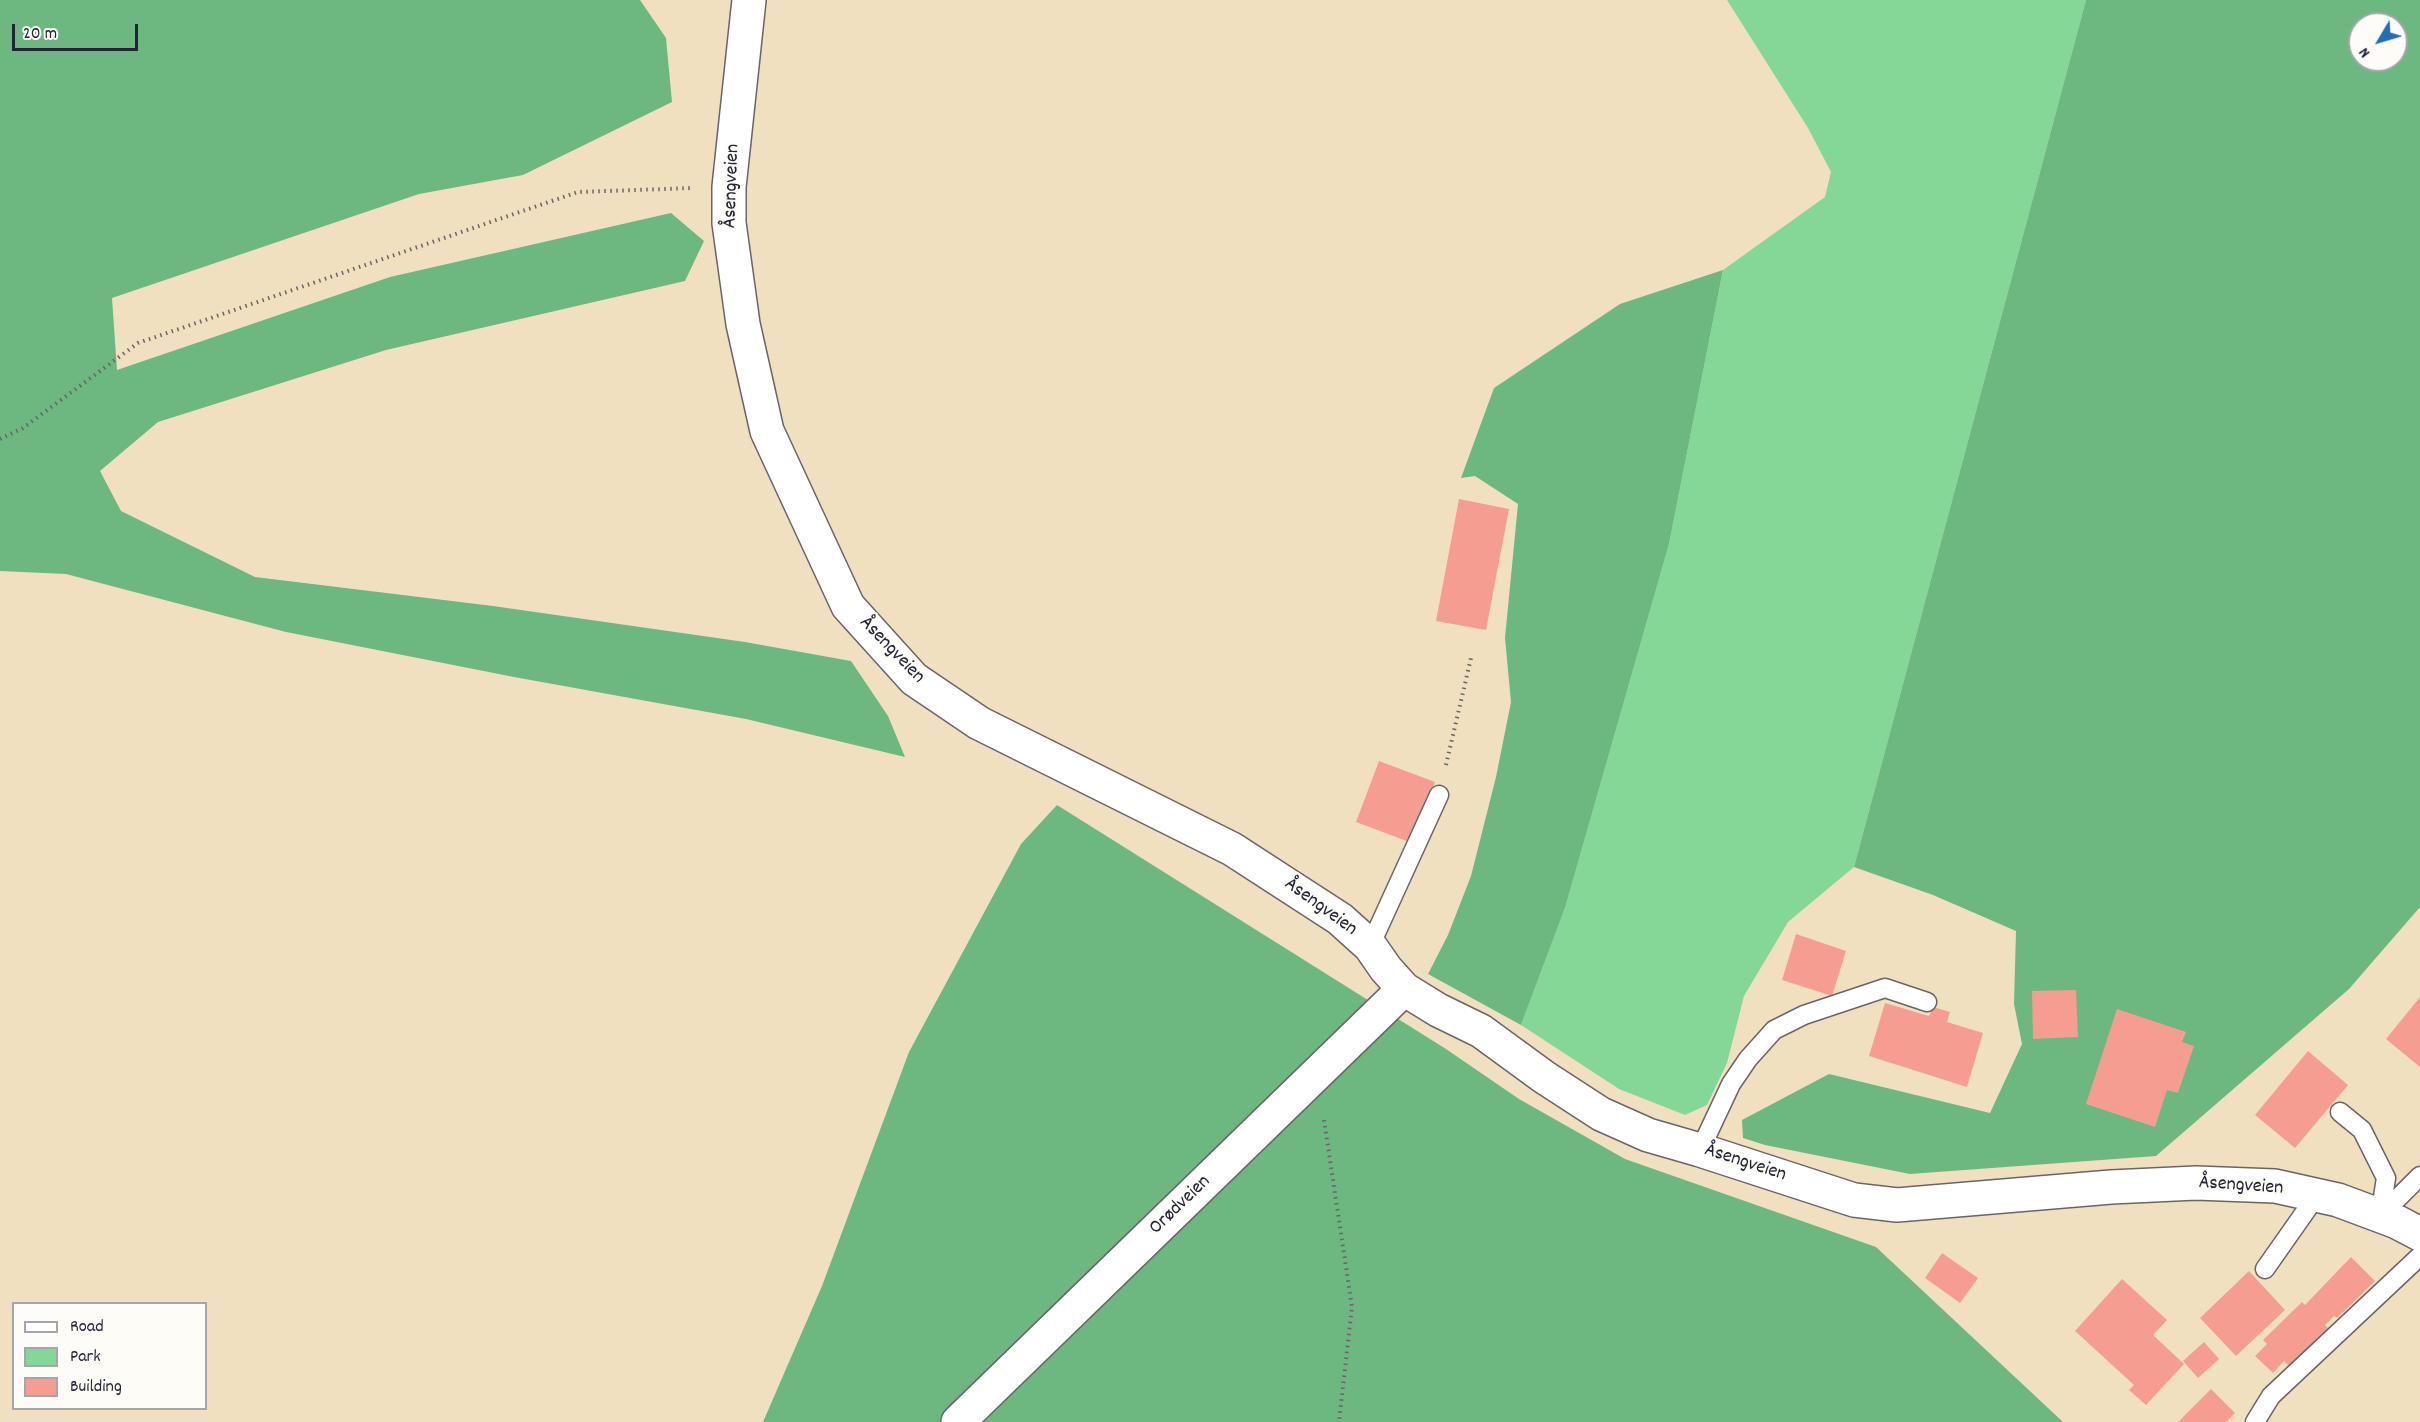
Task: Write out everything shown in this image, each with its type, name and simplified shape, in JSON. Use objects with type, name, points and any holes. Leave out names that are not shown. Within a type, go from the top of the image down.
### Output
[{"type":"street","name":"Åsengveien","points":[[749,0],[729,187],[729,223],[743,324],[767,431],[848,606],[914,679],[979,723],[1232,849],[1340,919],[1371,946],[1386,969],[1404,989],[1438,1010],[1481,1031],[1544,1077],[1601,1114],[1648,1136],[1701,1150],[1854,1200],[1897,1206],[2111,1187],[2196,1183],[2275,1186],[2338,1200],[2420,1234]]},
{"type":"street","name":"Orødveien","points":[[958,1422],[1404,989]]},
{"type":"lane","points":[[1371,946],[1439,795]]},
{"type":"lane","points":[[1701,1150],[1731,1084],[1748,1059],[1774,1030],[1804,1015],[1885,988],[1927,1002]]},
{"type":"lane","points":[[2340,1112],[2362,1130],[2386,1178],[2380,1216]]},
{"type":"lane","points":[[2380,1216],[2420,1176]]},
{"type":"lane","points":[[2265,1269],[2317,1196]]},
{"type":"lane","points":[[2255,1422],[2271,1396],[2420,1256]]},
{"type":"path","points":[[0,440],[22,429],[138,342],[578,192],[729,187]]},
{"type":"path","points":[[1439,795],[1471,658]]},
{"type":"path","points":[[1317,1074],[1352,1307],[1339,1422]]},
{"type":"green space","points":[[0,0],[640,0],[666,38],[672,102],[523,175],[419,194],[112,298],[117,370],[390,277],[671,213],[704,241],[685,281],[386,350],[158,422],[100,471],[121,511],[255,577],[493,606],[745,642],[851,661],[888,716],[905,757],[746,719],[514,677],[286,632],[66,574],[0,571]]},
{"type":"green space","points":[[1727,0],[2086,0],[1854,867],[1788,922],[1744,996],[1727,1063],[1707,1105],[1685,1115],[1619,1089],[1521,1025],[1565,908],[1669,544],[1723,270],[1825,197],[1831,172],[1808,128]]},
{"type":"green space","points":[[2086,0],[2420,0],[2420,907],[2349,989],[2156,1156],[1910,1174],[1765,1145],[1743,1138],[1742,1120],[1829,1074],[1990,1113],[2022,1044],[2014,1004],[2016,931],[1933,895],[1854,867]]},
{"type":"green space","points":[[1723,270],[1669,544],[1565,908],[1521,1025],[1428,974],[1448,935],[1471,876],[1496,777],[1511,702],[1505,638],[1518,504],[1475,476],[1461,478],[1494,388],[1620,304]]},
{"type":"green space","points":[[1057,805],[1446,1049],[1519,1099],[1625,1159],[1876,1247],[2063,1422],[763,1422],[822,1286],[909,1052],[1021,844]]},
{"type":"building","points":[[1459,499],[1509,509],[1486,630],[1436,621]]},
{"type":"building","points":[[1379,761],[1435,782],[1412,843],[1356,822]]},
{"type":"building","points":[[1796,934],[1846,951],[1832,996],[1782,980]]},
{"type":"building","points":[[2076,990],[2078,1037],[2033,1039],[2032,991]]},
{"type":"building","points":[[2420,997],[2420,1067],[2386,1039]]},
{"type":"building","points":[[1885,1003],[1929,1016],[1933,1007],[1950,1012],[1947,1022],[1983,1033],[1967,1087],[1869,1056]]},
{"type":"building","points":[[2117,1009],[2186,1032],[2182,1042],[2194,1046],[2178,1093],[2167,1090],[2155,1127],[2086,1104]]},
{"type":"building","points":[[2308,1051],[2348,1085],[2295,1148],[2255,1115]]},
{"type":"building","points":[[1942,1253],[1978,1278],[1960,1303],[1925,1278]]},
{"type":"building","points":[[2351,1257],[2375,1281],[2337,1318],[2334,1316],[2325,1325],[2328,1328],[2289,1366],[2284,1361],[2273,1373],[2255,1356],[2267,1344],[2263,1340],[2302,1302],[2305,1305]]},
{"type":"building","points":[[2249,1271],[2285,1310],[2236,1356],[2200,1318]]},
{"type":"building","points":[[2122,1279],[2167,1320],[2153,1335],[2184,1364],[2146,1405],[2129,1390],[2134,1385],[2075,1331]]},
{"type":"building","points":[[2204,1342],[2219,1359],[2198,1378],[2183,1361]]},
{"type":"building","points":[[2211,1389],[2235,1413],[2226,1422],[2178,1422]]}]
